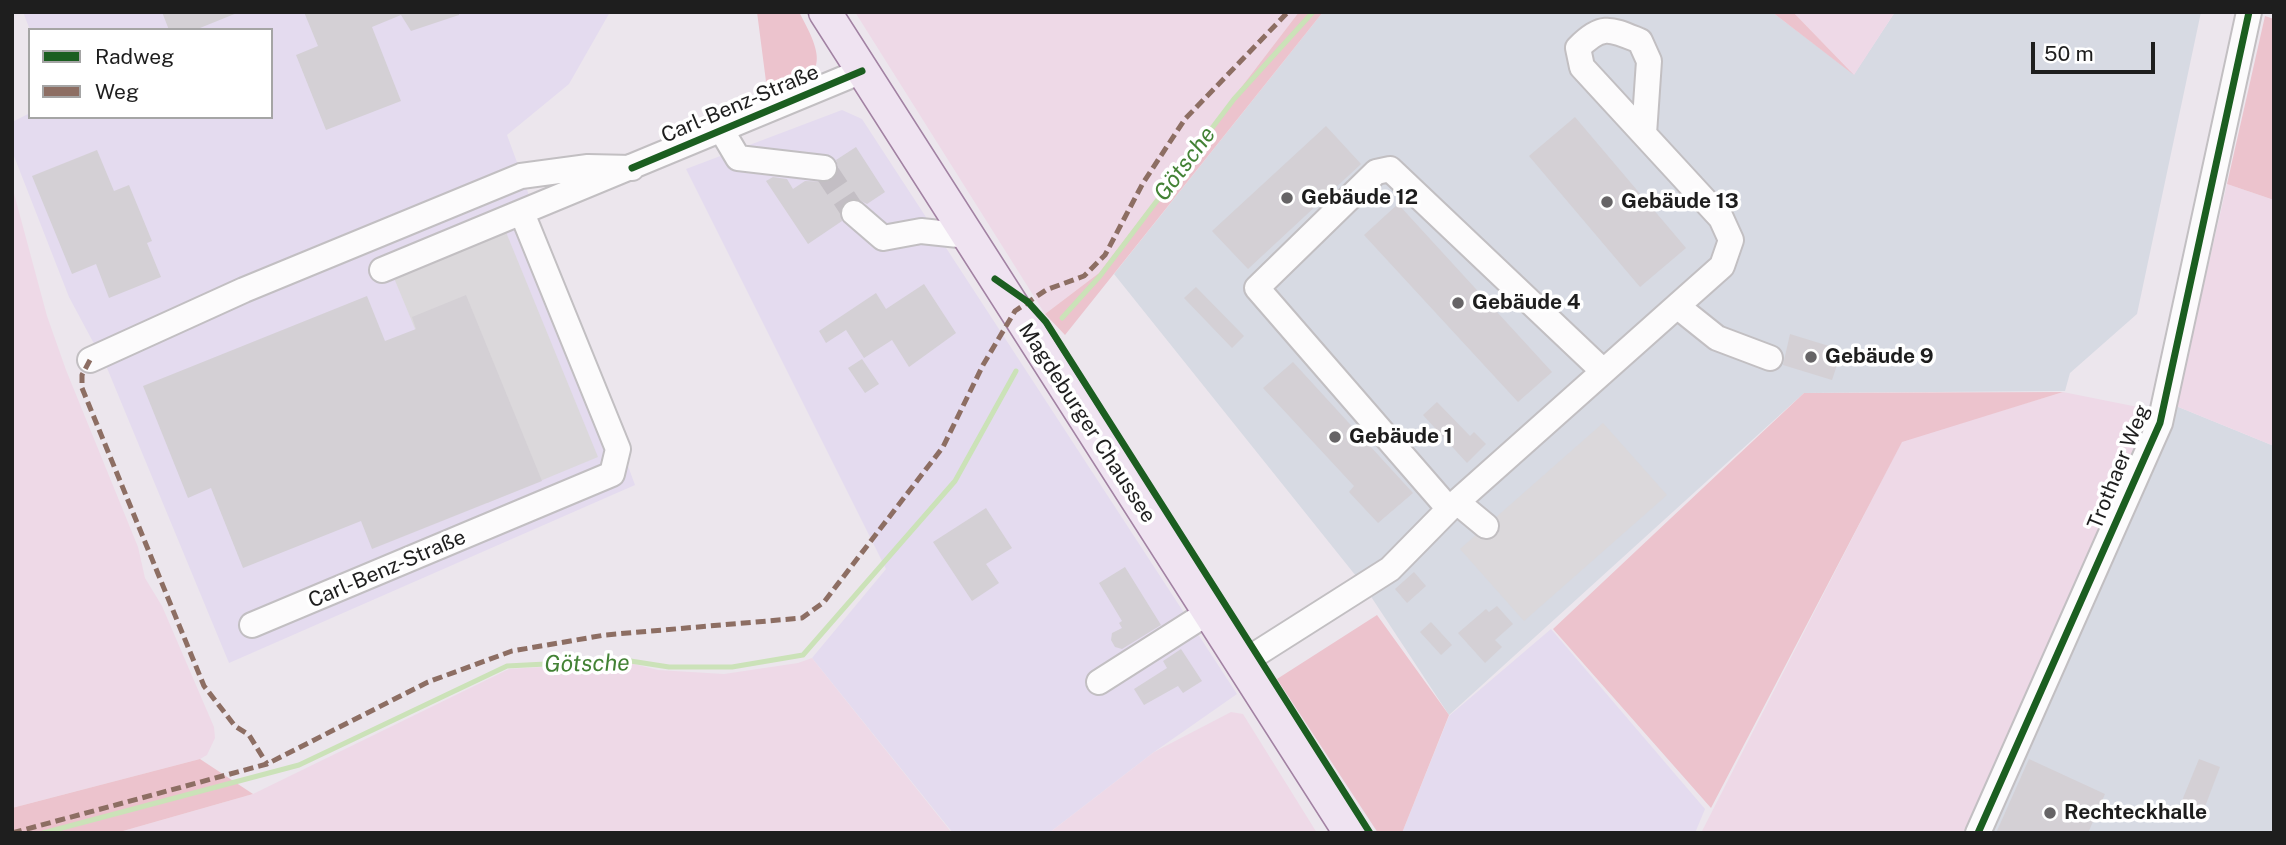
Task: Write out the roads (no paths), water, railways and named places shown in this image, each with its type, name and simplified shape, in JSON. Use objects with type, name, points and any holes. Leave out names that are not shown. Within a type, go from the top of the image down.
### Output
[{"type":"main road","name":"Magdeburger Chaussee","points":[[825,12],[1350,833]]},
{"type":"street","name":"Trothaer Weg","points":[[1978,833],[2160,424],[2249,12]]},
{"type":"street","name":"Carl-Benz-Straße","points":[[382,271],[862,71]]},
{"type":"street","points":[[722,131],[738,158],[824,168]]},
{"type":"street","points":[[1242,663],[1390,569],[1453,505],[1722,266],[1731,240],[1721,218],[1644,134]]},
{"type":"street","name":"Carl-Benz-Straße","points":[[90,360],[244,290],[521,176],[589,167],[632,168]]},
{"type":"street","points":[[1486,526],[1453,505],[1257,288],[1376,172],[1390,169],[1603,371]]},
{"type":"street","points":[[854,213],[883,238],[921,231],[968,236]]},
{"type":"street","name":"Carl-Benz-Straße","points":[[253,625],[612,474],[618,450],[522,214]]},
{"type":"street","points":[[1677,306],[1717,338],[1770,358]]},
{"type":"street","points":[[1099,682],[1209,612]]},
{"type":"waterway","name":"Götsche","points":[[1062,318],[1100,276],[1234,99],[1313,12]]},
{"type":"waterway","name":"Götsche","points":[[43,833],[299,765],[507,666],[624,660],[669,667],[732,667],[803,655],[955,481],[1016,371]]},
{"type":"tunnel","points":[[824,168],[854,213]]},
{"type":"place","name":"Gebäude 12","points":[[1287,198]]},
{"type":"place","name":"Gebäude 13","points":[[1607,202]]},
{"type":"place","name":"Gebäude 4","points":[[1458,303]]},
{"type":"place","name":"Gebäude 9","points":[[1811,357]]},
{"type":"place","name":"Gebäude 1","points":[[1335,437]]},
{"type":"place","name":"Rechteckhalle","points":[[2050,813]]}]
